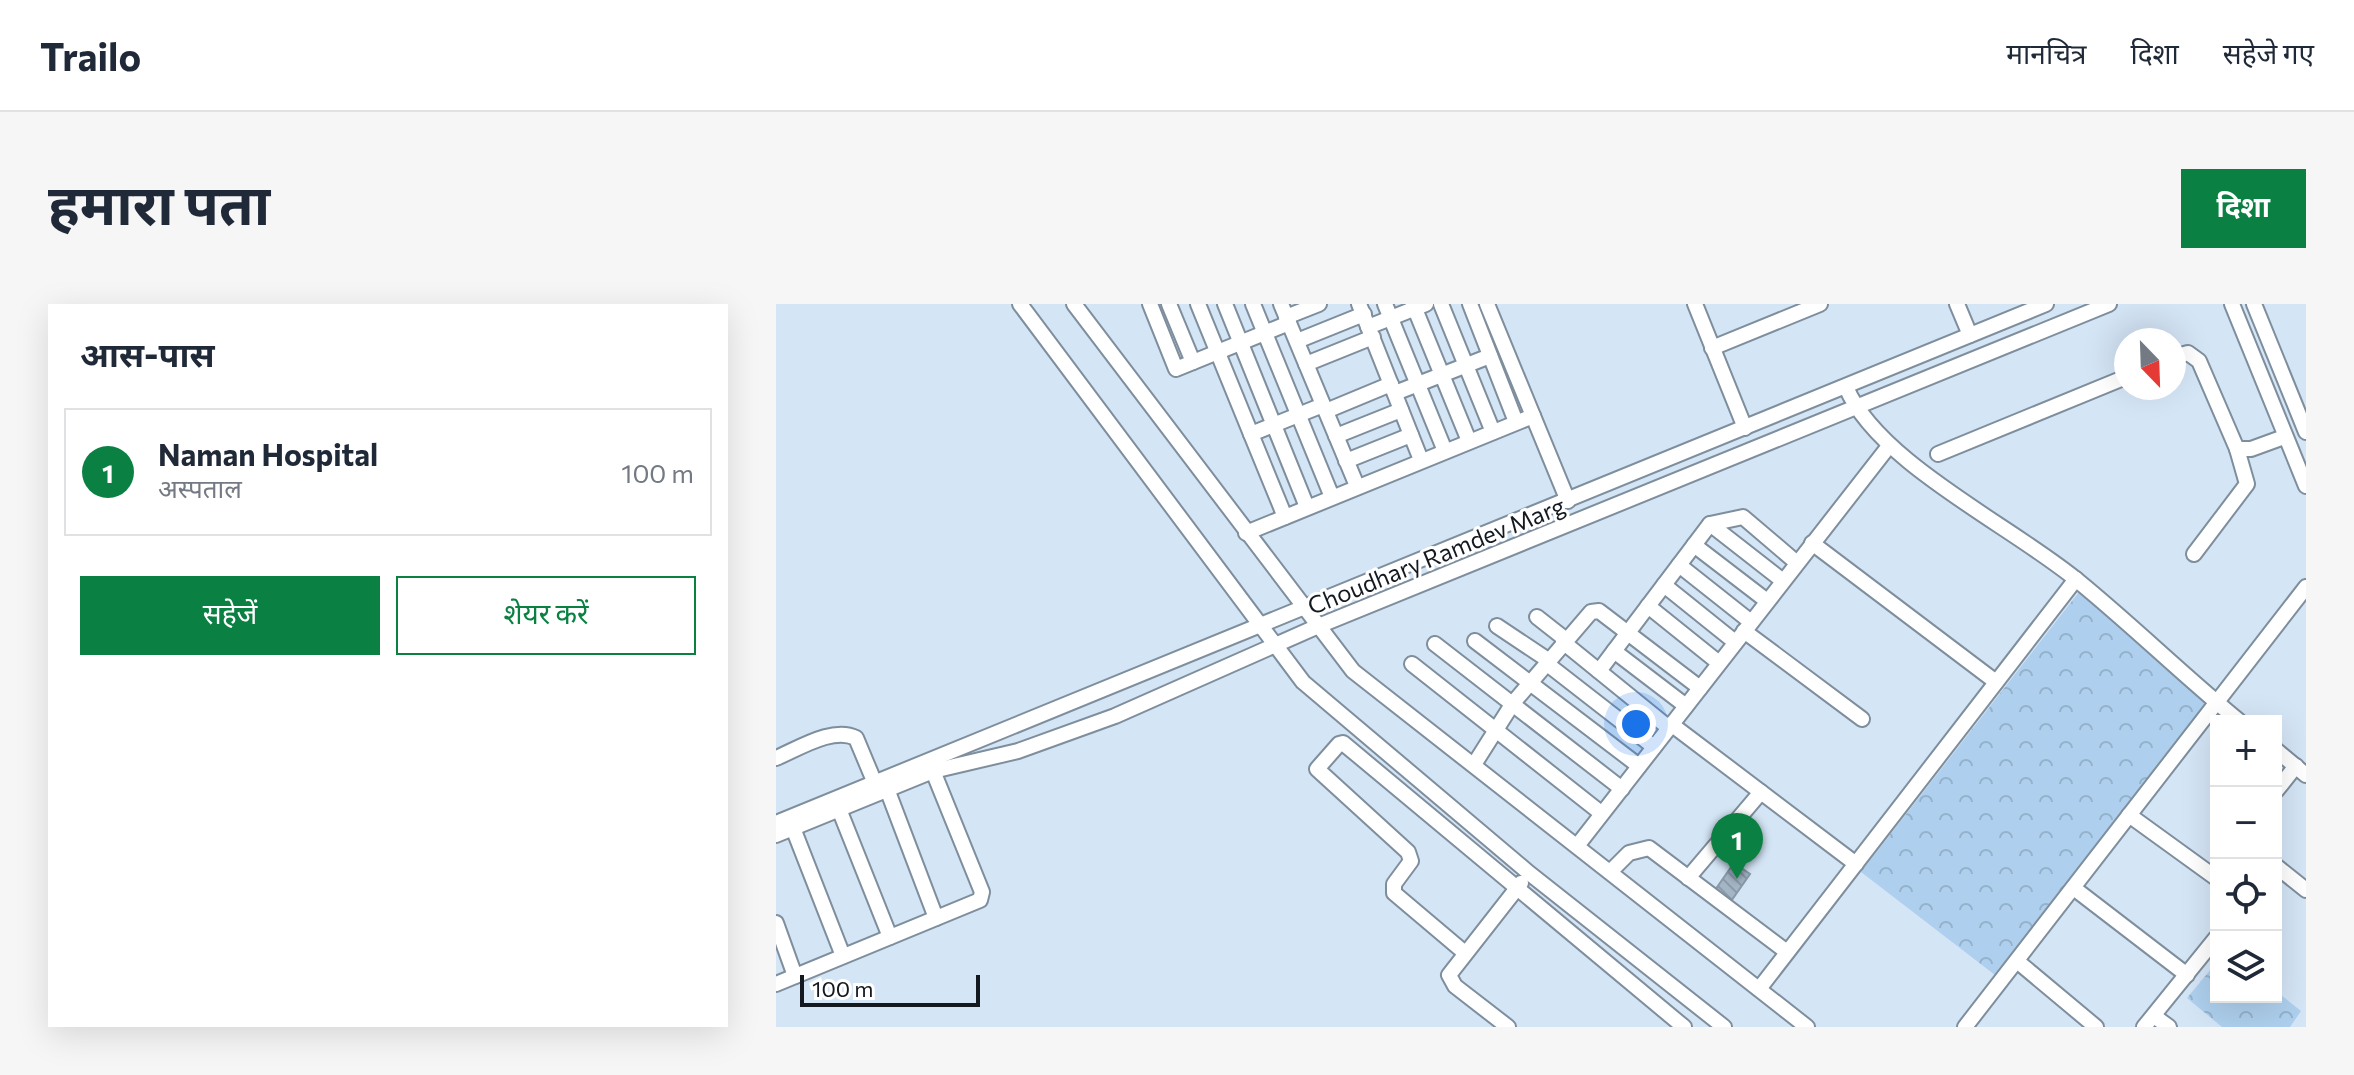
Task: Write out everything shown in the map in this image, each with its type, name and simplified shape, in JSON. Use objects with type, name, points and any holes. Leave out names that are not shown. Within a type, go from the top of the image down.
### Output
[{"type":"street","points":[[1020,304],[1303,682],[1529,873],[1724,1027]]},
{"type":"street","points":[[1074,304],[1316,627],[1353,671],[1475,763],[1807,1027]]},
{"type":"street","points":[[1150,304],[1176,369],[1265,333],[1286,314],[1319,304]]},
{"type":"street","points":[[1169,304],[1193,362]]},
{"type":"street","points":[[1198,304],[1285,517]]},
{"type":"street","points":[[1225,304],[1307,507]]},
{"type":"street","points":[[1253,304],[1332,497]]},
{"type":"street","points":[[1441,304],[1493,432]]},
{"type":"street","points":[[1470,304],[1516,422]]},
{"type":"street","points":[[1487,304],[1568,501]]},
{"type":"street","points":[[1695,304],[1745,428]]},
{"type":"street","points":[[1712,348],[1820,304]]},
{"type":"street","points":[[1957,304],[1970,335]]},
{"type":"street","points":[[776,823],[881,785],[1303,608],[2046,304]]},
{"type":"street","name":"Choudhary Ramdev Marg","points":[[776,835],[839,809],[881,785],[1018,751],[1060,736],[1316,627],[2109,304]]},
{"type":"street","points":[[2232,304],[2306,486]]},
{"type":"street","points":[[2254,304],[2306,432]]},
{"type":"street","points":[[1297,341],[1366,321],[1388,311],[1418,305],[1469,441]]},
{"type":"street","points":[[1388,311],[1445,451]]},
{"type":"street","points":[[1286,314],[1357,486]]},
{"type":"street","points":[[1306,364],[1366,321]]},
{"type":"street","points":[[1366,321],[1421,460]]},
{"type":"street","points":[[2186,354],[2199,361],[2246,476],[2244,490],[2194,554]]},
{"type":"street","points":[[1251,434],[1298,415],[1418,384],[1490,356]]},
{"type":"street","points":[[1938,454],[2114,382]]},
{"type":"street","points":[[1846,387],[1855,407],[1889,446],[2076,579],[2232,715]]},
{"type":"street","points":[[1336,436],[1401,410]]},
{"type":"street","points":[[1246,533],[1533,416]]},
{"type":"street","points":[[1346,461],[1411,435]]},
{"type":"street","points":[[2237,449],[2251,449],[2284,437]]},
{"type":"street","points":[[1577,846],[1889,446]]},
{"type":"street","points":[[1599,671],[1710,524],[1743,517],[1797,563]]},
{"type":"street","points":[[1710,524],[1783,581]]},
{"type":"street","points":[[1812,543],[1996,682]]},
{"type":"street","points":[[1694,545],[1767,601]]},
{"type":"street","points":[[1679,565],[1743,632]]},
{"type":"street","points":[[1759,989],[2076,579]]},
{"type":"street","points":[[1664,585],[1743,632],[1862,719]]},
{"type":"street","points":[[1965,1027],[2075,889],[2306,587]]},
{"type":"street","points":[[1648,606],[1719,663]]},
{"type":"street","points":[[1475,763],[1513,703],[1564,640],[1582,618],[1599,611],[1700,688]]},
{"type":"street","points":[[1537,617],[1599,671],[1670,726],[1856,864]]},
{"type":"street","points":[[1497,626],[1654,747]]},
{"type":"street","points":[[1475,641],[1639,766]]},
{"type":"street","points":[[1435,644],[1622,789]]},
{"type":"street","points":[[1614,651],[1686,706]]},
{"type":"street","points":[[1412,664],[1601,813]]},
{"type":"street","points":[[776,758],[837,734],[856,738],[881,785],[936,918]]},
{"type":"street","points":[[1465,953],[1394,893],[1393,887],[1411,861],[1410,854],[1319,771],[1318,766],[1337,745],[1343,743],[1684,1027]]},
{"type":"street","points":[[2281,787],[2301,770],[2282,755]]},
{"type":"street","points":[[776,984],[980,900],[982,892],[933,771]]},
{"type":"street","points":[[1688,878],[1761,792]]},
{"type":"street","points":[[839,809],[890,937]]},
{"type":"street","points":[[2129,815],[2210,869]]},
{"type":"street","points":[[793,828],[843,956]]},
{"type":"street","points":[[1610,872],[1629,853],[1649,848],[1787,952]]},
{"type":"street","points":[[2282,871],[2306,890]]},
{"type":"street","points":[[1508,1027],[1451,981],[1450,973],[1529,873]]},
{"type":"street","points":[[2075,889],[2187,975]]},
{"type":"street","points":[[776,923],[795,976]]},
{"type":"street","points":[[2169,1027],[2149,1021],[2210,946]]},
{"type":"street","points":[[2017,961],[2096,1027]]},
{"type":"green space","points":[[2079,592],[2213,695],[1995,975],[1861,872]]},
{"type":"green space","points":[[2210,970],[2210,1003],[2282,1003],[2282,996],[2301,1011],[2290,1027],[2222,1027],[2187,998]]},
{"type":"building","points":[[1734,863],[1750,874],[1729,904],[1713,893]]},
{"type":"place","name":"Naman Hospital","points":[[1737,879]]}]
